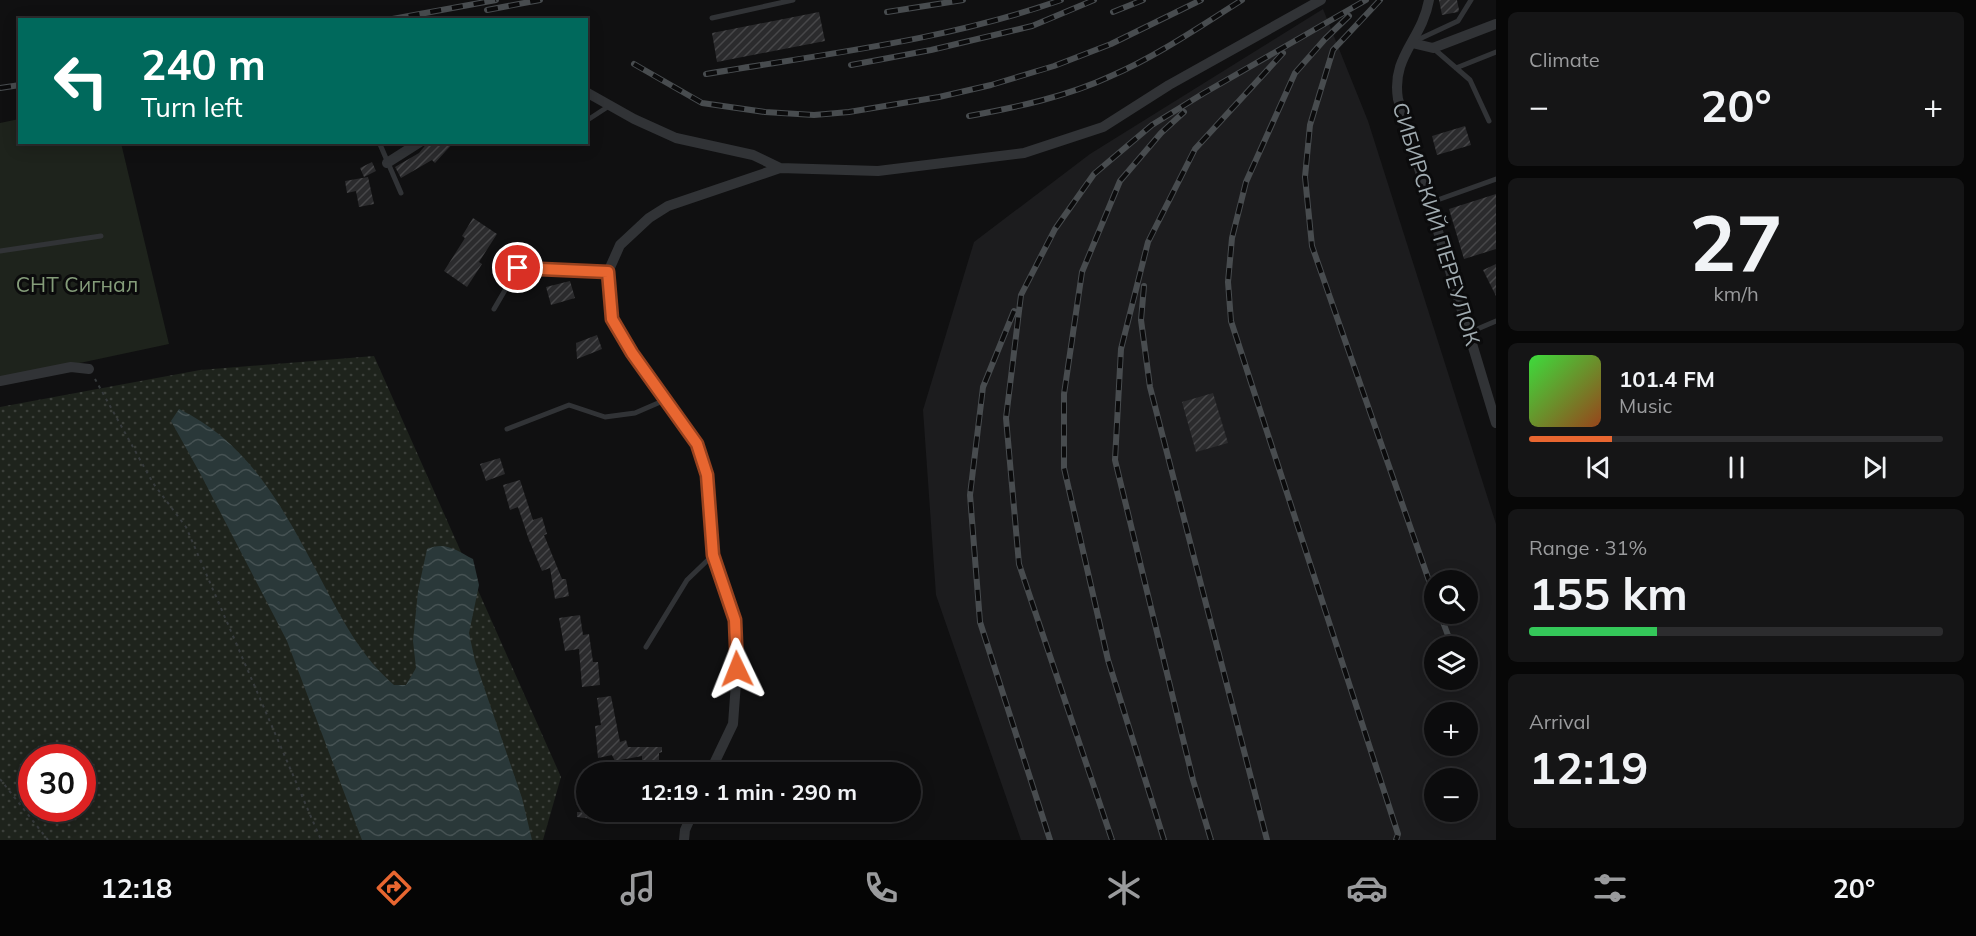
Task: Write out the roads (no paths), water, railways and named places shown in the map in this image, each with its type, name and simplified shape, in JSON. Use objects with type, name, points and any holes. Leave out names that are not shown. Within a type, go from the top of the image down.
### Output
[{"type":"street","points":[[715,762],[733,724],[737,669],[735,620],[713,555],[707,475],[697,444],[632,353],[612,319],[608,272],[620,245],[649,218],[669,206],[780,168],[878,171],[1024,153],[1103,127],[1169,85],[1321,0]]},
{"type":"street","name":"СИБИРСКИЙ ПЕРЕУЛОК","points":[[1429,0],[1426,15],[1399,67],[1396,84],[1398,99],[1496,423]]},
{"type":"street","points":[[1412,43],[1432,48],[1496,24]]},
{"type":"street","points":[[588,93],[634,119],[676,138],[753,155],[780,168]]},
{"type":"street","points":[[387,163],[417,144]]},
{"type":"street","points":[[0,381],[71,367],[89,369]]},
{"type":"street","points":[[684,840],[689,822]]},
{"type":"lane","points":[[712,18],[793,0]]},
{"type":"lane","points":[[1412,43],[1458,21],[1471,0]]},
{"type":"lane","points":[[1432,48],[1470,80],[1488,121]]},
{"type":"lane","points":[[1456,68],[1496,52]]},
{"type":"lane","points":[[588,120],[610,105]]},
{"type":"lane","points":[[380,144],[400,193]]},
{"type":"lane","points":[[1429,203],[1496,179]]},
{"type":"lane","points":[[0,250],[101,236]]},
{"type":"lane","points":[[494,309],[518,268],[608,272]]},
{"type":"lane","points":[[1468,333],[1496,321]]},
{"type":"lane","points":[[507,429],[569,405],[605,417],[635,414],[666,399]]},
{"type":"lane","points":[[646,647],[687,580],[713,555]]},
{"type":"water","points":[[179,409],[205,424],[228,442],[267,486],[298,536],[340,615],[373,664],[394,685],[406,685],[416,668],[413,641],[418,591],[427,549],[445,546],[473,559],[479,585],[469,633],[475,661],[522,798],[532,840],[362,840],[287,641],[171,421]]},
{"type":"railway","points":[[398,18],[496,0]]},
{"type":"railway","points":[[487,10],[540,0]]},
{"type":"railway","points":[[887,12],[963,0]]},
{"type":"railway","points":[[706,74],[930,36],[1018,14],[1061,0]]},
{"type":"railway","points":[[851,65],[931,50],[1032,26],[1094,0]]},
{"type":"railway","points":[[1113,12],[1143,0]]},
{"type":"railway","points":[[634,64],[702,103],[765,112],[814,115],[849,112],[939,97],[991,85],[1054,66],[1111,44],[1201,0]]},
{"type":"railway","points":[[969,116],[1041,100],[1094,83],[1161,50],[1242,0]]},
{"type":"railway","points":[[1112,840],[1019,564],[1006,418],[1021,295],[1055,229],[1094,174],[1152,125],[1366,0]]},
{"type":"railway","points":[[1380,0],[1333,50],[1310,125],[1305,177],[1312,246],[1425,570]]},
{"type":"railway","points":[[1349,16],[1295,73],[1246,182],[1232,238],[1228,282],[1231,321],[1398,834],[1396,840]]},
{"type":"railway","points":[[1211,840],[1193,780],[1115,460],[1121,349],[1148,242],[1195,149],[1283,53]]},
{"type":"railway","points":[[0,88],[18,85]]},
{"type":"railway","points":[[1164,840],[1108,660],[1064,468],[1064,394],[1082,272],[1120,181],[1161,133],[1184,112]]},
{"type":"railway","points":[[1144,286],[1141,320],[1150,387],[1267,840]]},
{"type":"railway","points":[[1014,311],[983,387],[970,495],[980,622],[1050,840]]},
{"type":"railway","points":[[1444,624],[1448,636]]},
{"type":"park label","name":"СНТ Сигнал","points":[[77,285]]}]
